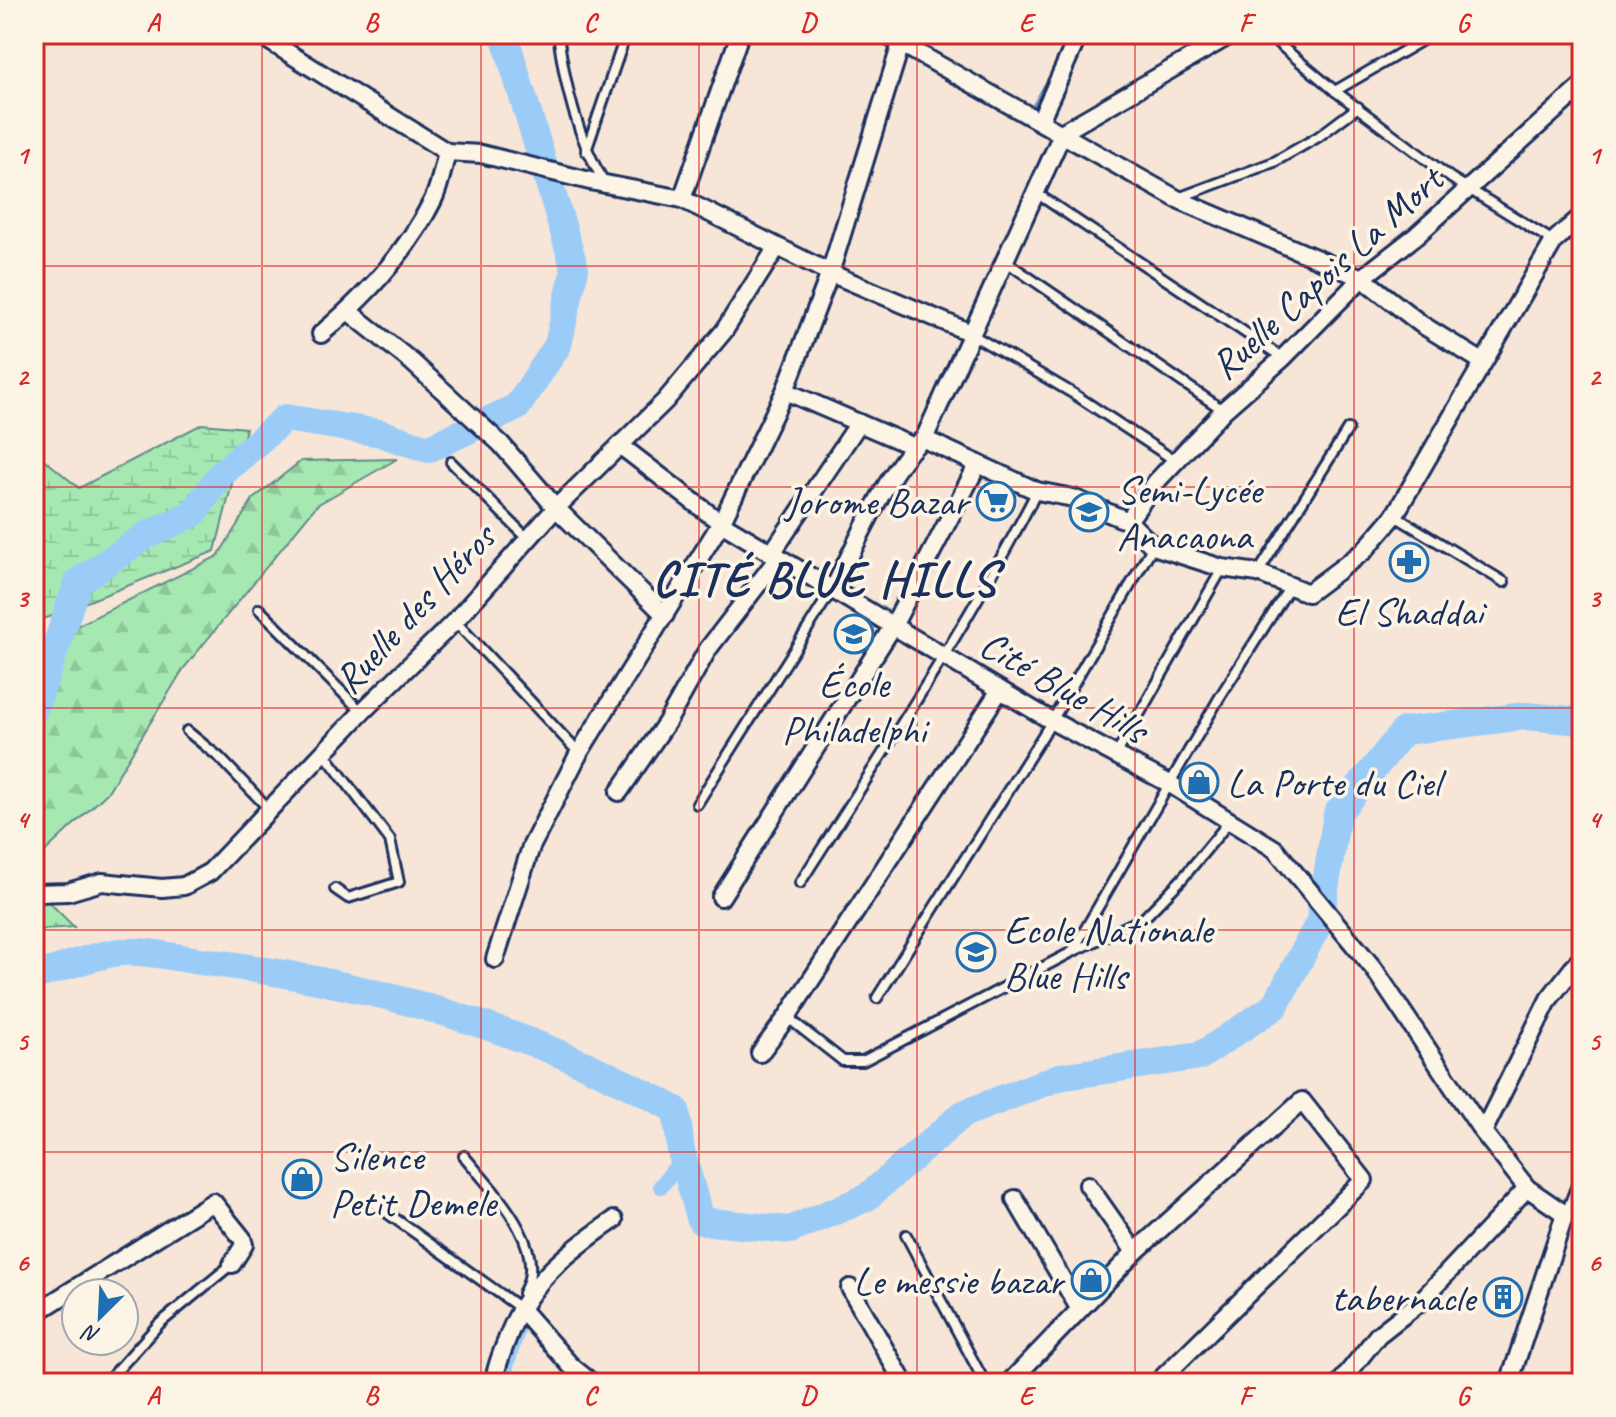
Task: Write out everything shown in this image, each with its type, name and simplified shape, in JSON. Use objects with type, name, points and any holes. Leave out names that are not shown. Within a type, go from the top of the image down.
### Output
[{"type":"street","points":[[258,34],[447,152],[481,154],[682,199],[830,273],[971,333]]},
{"type":"street","points":[[682,199],[740,34]]},
{"type":"street","points":[[884,34],[902,39],[1177,199],[1362,278],[1421,324],[1481,361]]},
{"type":"street","points":[[1040,121],[1079,34]]},
{"type":"street","points":[[833,590],[891,476],[918,443],[1063,132],[1232,34]]},
{"type":"street","points":[[495,959],[531,847],[579,753],[721,523],[785,391],[830,273],[902,39]]},
{"type":"street","name":"Ruelle Capois La Mort","points":[[1128,521],[1139,502],[1224,410],[1283,358],[1362,278],[1470,187],[1582,86]]},
{"type":"street","points":[[321,334],[348,311],[395,261],[434,198],[447,152]]},
{"type":"street","points":[[785,391],[859,423],[978,464],[1037,491],[1073,498],[1128,521],[1153,546],[1222,568],[1258,573],[1289,588],[1308,593],[1364,551],[1394,516],[1481,361],[1554,241],[1582,216]]},
{"type":"street","name":"Ruelle des Héros","points":[[34,893],[68,892],[102,882],[162,888],[196,882],[210,872],[268,808],[455,621],[527,538],[665,401],[724,331],[777,247]]},
{"type":"street","points":[[348,311],[453,398],[501,444],[556,508],[665,615]]},
{"type":"street","points":[[619,792],[667,722],[708,649],[775,555],[859,423]]},
{"type":"street","name":"Cité Blue Hills","points":[[621,446],[721,523],[1052,721],[1170,784],[1275,849],[1374,969],[1483,1132],[1527,1188],[1565,1214]]},
{"type":"street","points":[[721,897],[893,626],[978,464]]},
{"type":"street","points":[[760,1053],[787,1017],[1000,690]]},
{"type":"street","points":[[1483,1132],[1549,999],[1577,963]]},
{"type":"street","points":[[1009,1383],[1135,1252],[1302,1101],[1364,1180],[1157,1383]]},
{"type":"street","points":[[1088,1185],[1135,1252]]},
{"type":"street","points":[[1340,1383],[1378,1335],[1420,1302],[1527,1188]]},
{"type":"street","points":[[1015,1199],[1079,1308]]},
{"type":"street","points":[[34,1314],[213,1202],[242,1238],[244,1245],[232,1264]]},
{"type":"street","points":[[1509,1383],[1565,1214]]},
{"type":"street","points":[[494,1383],[518,1306],[553,1265],[614,1220]]},
{"type":"street","points":[[850,1288],[904,1383]]},
{"type":"street","points":[[518,1306],[571,1366],[592,1383]]},
{"type":"lane","points":[[558,34],[570,100],[597,182]]},
{"type":"lane","points":[[586,152],[626,34]]},
{"type":"lane","points":[[1267,34],[1335,91],[1451,178],[1554,241]]},
{"type":"lane","points":[[1335,91],[1433,34]]},
{"type":"lane","points":[[1177,199],[1274,162],[1318,137],[1358,107]]},
{"type":"lane","points":[[1036,193],[1283,358]]},
{"type":"lane","points":[[1005,261],[1224,410]]},
{"type":"lane","points":[[971,333],[1074,394],[1177,462]]},
{"type":"lane","points":[[1258,573],[1348,429]]},
{"type":"lane","points":[[451,462],[527,538]]},
{"type":"lane","points":[[800,883],[996,571],[1037,491]]},
{"type":"lane","points":[[1394,516],[1504,582]]},
{"type":"lane","points":[[877,998],[1052,721],[1153,546]]},
{"type":"lane","points":[[1115,757],[1222,568]]},
{"type":"lane","points":[[1072,952],[1289,588]]},
{"type":"lane","points":[[697,804],[833,590]]},
{"type":"lane","points":[[259,609],[362,712]]},
{"type":"lane","points":[[455,621],[579,753]]},
{"type":"lane","points":[[187,731],[220,758],[268,808]]},
{"type":"lane","points":[[324,753],[390,840],[399,882],[348,898],[335,889]]},
{"type":"lane","points":[[787,1017],[843,1061],[863,1061],[1144,918],[1182,879],[1229,822]]},
{"type":"lane","points":[[376,1205],[518,1306],[529,1283],[527,1251],[514,1217],[464,1156]]},
{"type":"lane","points":[[1565,1214],[1582,1172]]},
{"type":"lane","points":[[906,1235],[985,1383]]},
{"type":"lane","points":[[106,1383],[159,1324],[232,1264]]},
{"type":"lane","points":[[35,1361],[51,1383]]},
{"type":"green space","points":[[202,424],[246,428],[215,551],[34,623],[34,451],[79,488]]},
{"type":"green space","points":[[397,459],[317,505],[184,668],[107,793],[34,862],[34,647],[218,556],[253,499],[301,461]]},
{"type":"green space","points":[[34,887],[74,927],[34,930]]},
{"type":"waterway","points":[[34,710],[78,582],[147,535],[194,513],[220,475],[285,418],[380,433],[428,449],[517,407],[558,345],[575,269],[504,34]]},
{"type":"waterway","points":[[1032,110],[1057,66]]},
{"type":"waterway","points":[[34,976],[111,953],[154,953],[329,983],[449,1014],[565,1056],[676,1110],[681,1151],[701,1221],[790,1230],[866,1198],[963,1114],[1059,1077],[1200,1056],[1275,1006],[1320,921],[1337,814],[1404,731],[1525,716],[1582,721]]},
{"type":"waterway","points":[[661,1186],[683,1158]]},
{"type":"waterway","points":[[501,1383],[519,1323]]},
{"type":"place","name":"Jorome Bazar","points":[[996,501]]},
{"type":"place","name":"Semi-Lycée Anacaona","points":[[1089,512]]},
{"type":"place","name":"El Shaddai","points":[[1409,562]]},
{"type":"place","name":"École Philadelphi","points":[[854,634]]},
{"type":"place","name":"La Porte du Ciel","points":[[1199,782]]},
{"type":"place","name":"Ecole Nationale Blue Hills","points":[[976,952]]},
{"type":"place","name":"Silence Petit Demele","points":[[302,1179]]},
{"type":"place","name":"Le messie bazar","points":[[1091,1280]]},
{"type":"place","name":"tabernacle","points":[[1503,1297]]},
{"type":"district","name":"CITÉ BLUE HILLS","points":[[825,578]]}]
